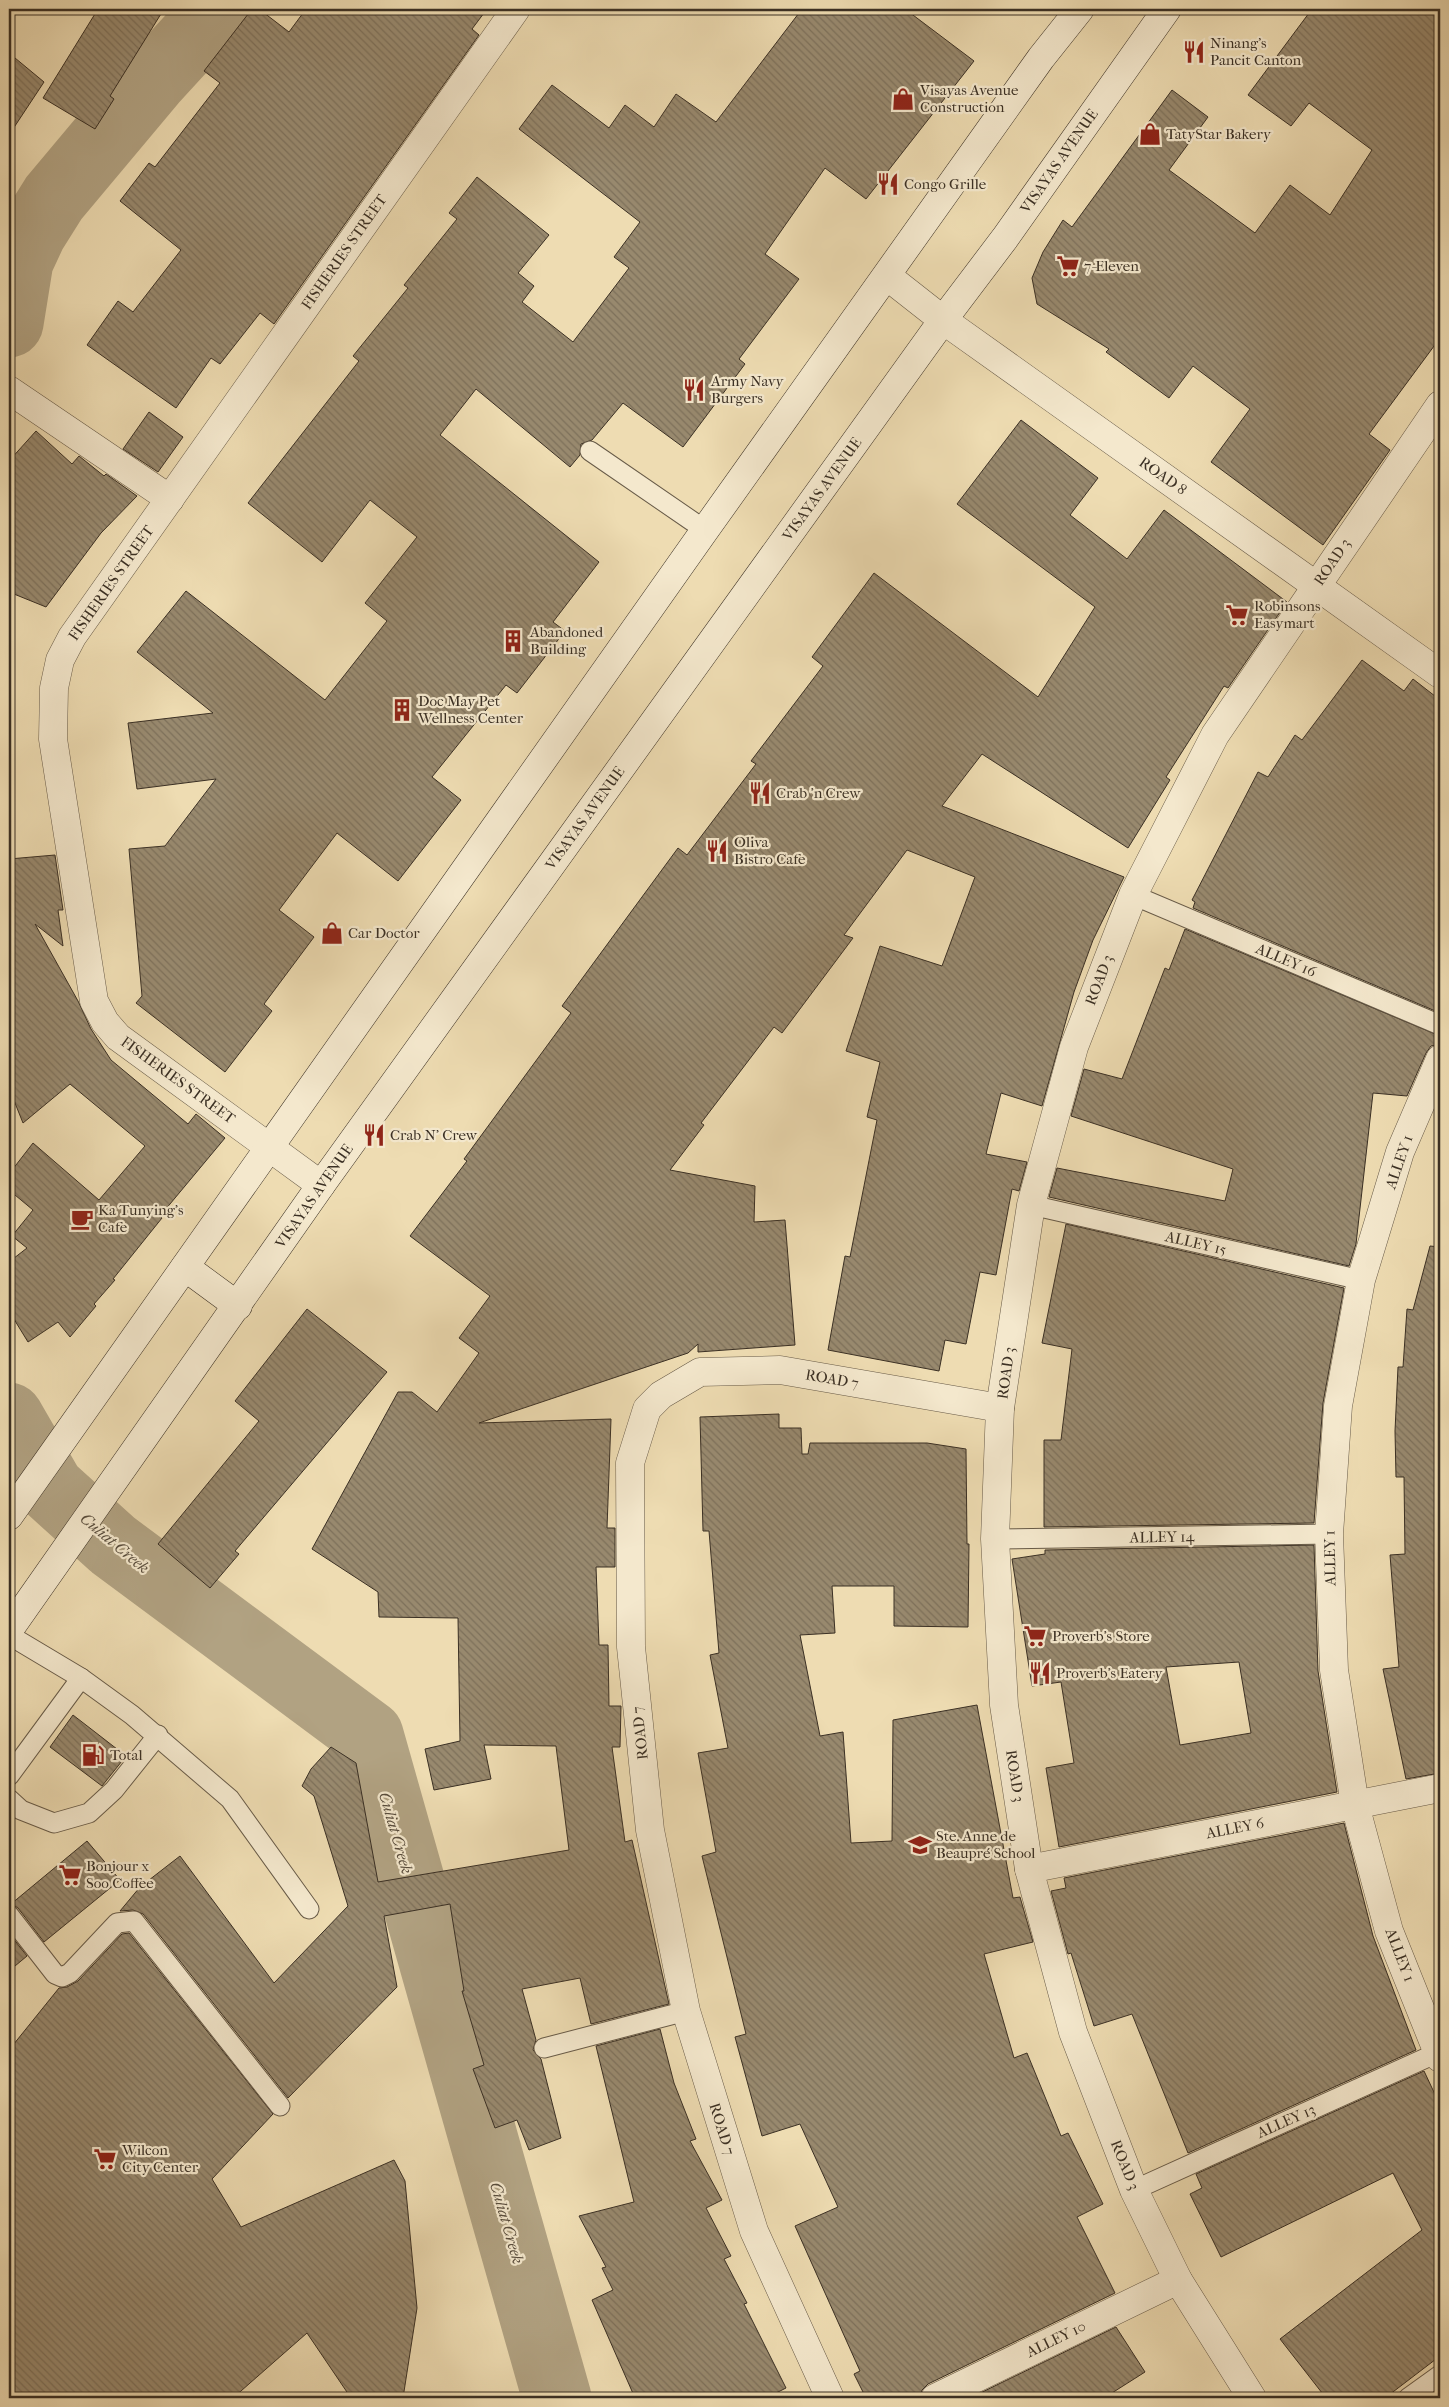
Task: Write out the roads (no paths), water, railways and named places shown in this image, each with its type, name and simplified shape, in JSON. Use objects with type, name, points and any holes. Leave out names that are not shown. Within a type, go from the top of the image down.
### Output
[{"type":"street","name":"FISHERIES STREET","points":[[321,1185],[118,1037],[105,1022],[94,1001],[53,739],[54,688],[60,660],[68,645],[516,9]]},
{"type":"street","points":[[14,1503],[84,1409],[185,1267],[1041,58],[1080,9]]},
{"type":"street","name":"VISAYAS AVENUE","points":[[9,1630],[38,1586],[238,1306],[321,1185],[943,320],[1005,238],[1166,9]]},
{"type":"street","name":"ROAD 8","points":[[887,276],[943,320],[1440,674]]},
{"type":"street","points":[[9,390],[170,499]]},
{"type":"street","name":"ROAD 3","points":[[1252,2398],[1178,2280],[1134,2190],[1073,2032],[1029,1869],[1004,1705],[995,1539],[1000,1408],[1031,1205],[1074,1047],[1133,894],[1215,735],[1440,405]]},
{"type":"street","name":"ALLEY 1","points":[[1439,2055],[1389,1930],[1355,1804],[1334,1670],[1328,1534],[1338,1406],[1361,1280],[1400,1152],[1440,1060]]},
{"type":"street","points":[[185,1267],[238,1306]]},
{"type":"street","name":"ROAD 7","points":[[830,2398],[754,2231],[686,2011],[650,1830],[631,1647],[630,1463],[647,1409],[661,1395],[700,1372],[780,1370],[1000,1408]]},
{"type":"street","name":"ALLEY 6","points":[[1029,1869],[1440,1788]]},
{"type":"street","name":"ALLEY 10","points":[[935,2398],[1178,2280]]},
{"type":"lane","points":[[590,451],[705,530]]},
{"type":"lane","name":"ALLEY 16","points":[[1133,894],[1440,1026]]},
{"type":"lane","name":"ALLEY 15","points":[[1031,1205],[1361,1280]]},
{"type":"lane","name":"ALLEY 14","points":[[995,1539],[1328,1534]]},
{"type":"lane","points":[[9,1635],[81,1678],[158,1735],[230,1800],[309,1909]]},
{"type":"lane","points":[[9,1776],[81,1678]]},
{"type":"lane","points":[[9,1799],[21,1810],[54,1823],[89,1813],[114,1790],[158,1735]]},
{"type":"lane","points":[[9,1915],[55,1974],[62,1977],[70,1974],[117,1923],[134,1921],[280,2106]]},
{"type":"lane","points":[[544,2048],[686,2011]]},
{"type":"lane","name":"ALLEY 13","points":[[1134,2190],[1439,2055]]},
{"type":"lane","points":[[1408,2398],[1440,2375]]},
{"type":"waterway","points":[[9,323],[19,261],[32,233],[54,198],[152,81],[218,9]]},
{"type":"waterway","name":"Culiat Creek","points":[[9,1417],[50,1488],[113,1545],[369,1735],[557,2398]]},
{"type":"place","name":"Ninang's Pancit Canton","points":[[1194,52]]},
{"type":"place","name":"Visayas Avenue Construction","points":[[903,99]]},
{"type":"place","name":"TatyStar Bakery","points":[[1150,134]]},
{"type":"place","name":"Congo Grille","points":[[888,184]]},
{"type":"place","name":"7-Eleven","points":[[1068,266]]},
{"type":"place","name":"Army Navy Burgers","points":[[694,390]]},
{"type":"place","name":"Robinsons Easymart","points":[[1237,615]]},
{"type":"place","name":"Abandoned Building","points":[[513,641]]},
{"type":"place","name":"Doc May Pet Wellness Center","points":[[402,710]]},
{"type":"place","name":"Crab 'n Crew","points":[[760,793]]},
{"type":"place","name":"Oliva Bistro Cafe","points":[[717,851]]},
{"type":"place","name":"Car Doctor","points":[[332,933]]},
{"type":"place","name":"Crab N' Crew","points":[[374,1135]]},
{"type":"place","name":"Ka Tunying's Cafe","points":[[82,1219]]},
{"type":"place","name":"Proverb's Store","points":[[1035,1636]]},
{"type":"place","name":"Proverb's Eatery","points":[[1040,1673]]},
{"type":"place","name":"Total","points":[[93,1755]]},
{"type":"place","name":"Ste. Anne de Beaupré School","points":[[920,1845]]},
{"type":"place","name":"Bonjour x Soo Coffee","points":[[70,1875]]},
{"type":"place","name":"Wilcon City Center","points":[[105,2159]]}]
